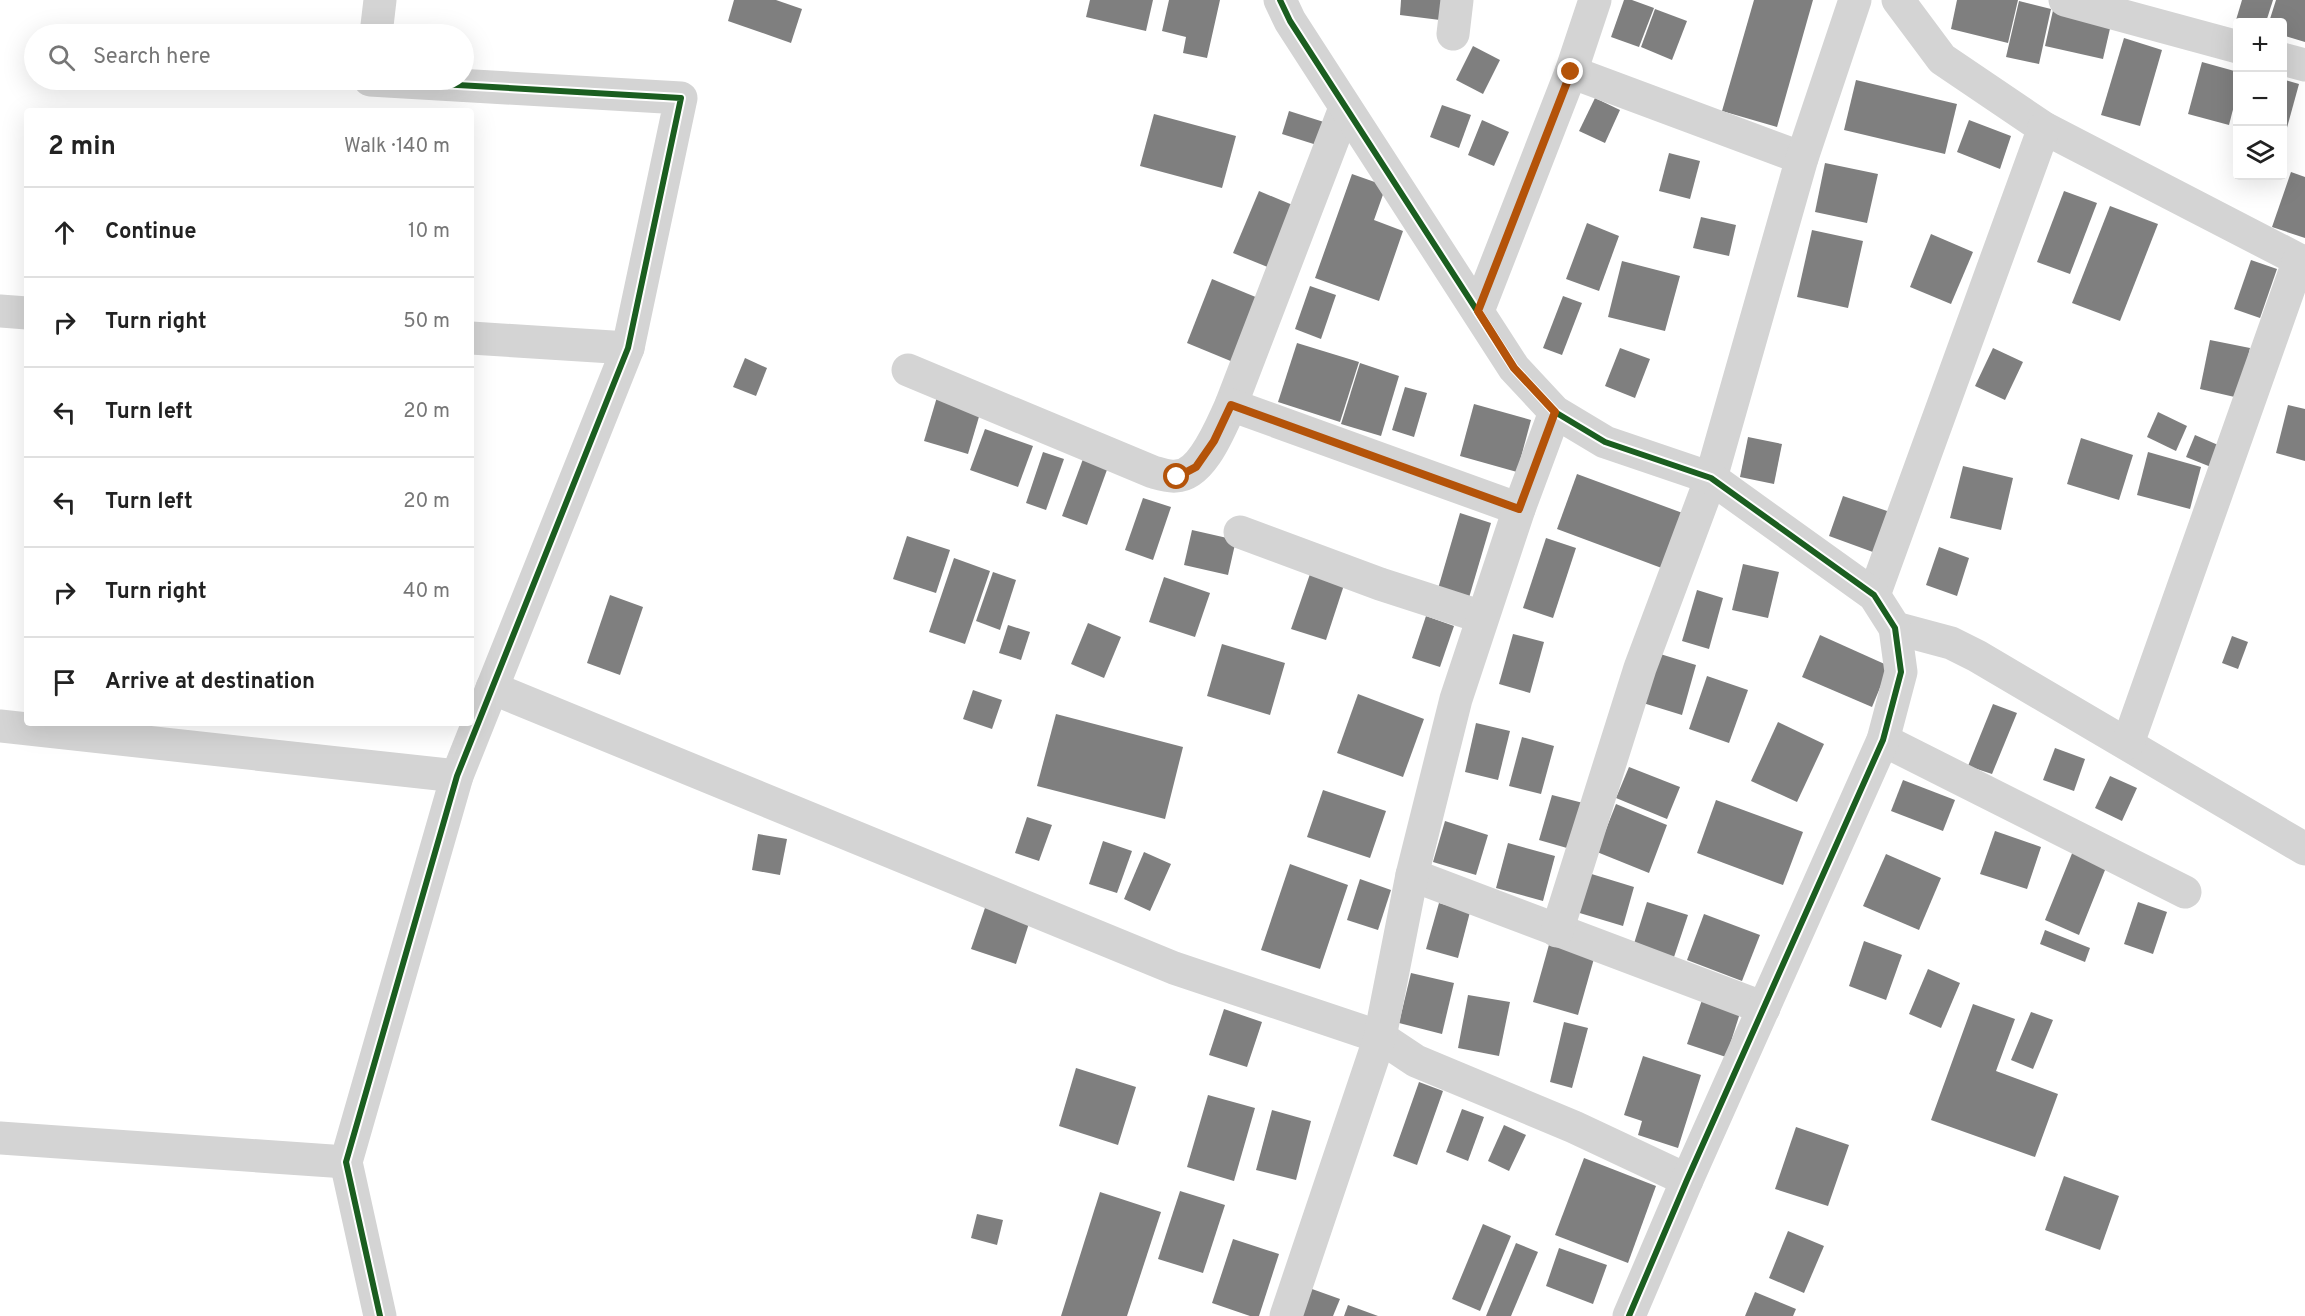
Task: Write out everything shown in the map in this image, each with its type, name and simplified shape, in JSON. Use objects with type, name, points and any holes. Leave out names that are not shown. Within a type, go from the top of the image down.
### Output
[{"type":"street","points":[[377,24],[380,0]]},
{"type":"street","points":[[1280,0],[1290,21],[1345,108],[1514,368],[1555,412],[1605,442],[1711,478],[1874,595],[1895,628],[1901,672],[1883,740],[1687,1180],[1629,1316]]},
{"type":"street","points":[[1453,34],[1456,0]]},
{"type":"street","points":[[1478,311],[1571,72],[1595,0]]},
{"type":"street","points":[[1557,931],[1640,668],[1711,478],[1802,158],[1855,0]]},
{"type":"street","points":[[1898,0],[1942,59],[2044,128],[2302,262],[2128,743]]},
{"type":"street","points":[[2065,0],[2233,46]]},
{"type":"street","points":[[2287,60],[2305,64]]},
{"type":"street","points":[[1571,72],[1802,158]]},
{"type":"street","points":[[380,1316],[346,1162],[456,777],[628,348],[681,98],[474,86]]},
{"type":"street","points":[[908,370],[1153,472],[1177,477],[1196,467],[1214,441],[1231,405],[1345,108]]},
{"type":"street","points":[[1874,595],[2044,128]]},
{"type":"street","points":[[0,311],[24,313]]},
{"type":"street","points":[[474,338],[628,348]]},
{"type":"street","points":[[1231,405],[1519,509]]},
{"type":"street","points":[[1286,1316],[1380,1037],[1412,875],[1456,699],[1519,509],[1555,412]]},
{"type":"street","points":[[1240,532],[1380,584],[1482,617]]},
{"type":"street","points":[[1895,628],[1951,643],[2128,743],[2305,849]]},
{"type":"street","points":[[492,687],[1174,968],[1380,1037],[1416,1061],[1574,1127],[1687,1180]]},
{"type":"street","points":[[0,726],[456,777]]},
{"type":"street","points":[[1883,740],[2185,892]]},
{"type":"street","points":[[1412,875],[1764,1008]]},
{"type":"street","points":[[0,1138],[346,1162]]},
{"type":"building","points":[[734,0],[776,0],[802,9],[791,43],[728,21]]},
{"type":"building","points":[[1090,0],[1153,0],[1146,31],[1086,17]]},
{"type":"building","points":[[1169,0],[1220,0],[1207,58],[1183,53],[1186,37],[1162,31]]},
{"type":"building","points":[[1401,0],[1442,0],[1440,20],[1400,15]]},
{"type":"building","points":[[1624,0],[1632,0],[1654,8],[1639,47],[1611,37]]},
{"type":"building","points":[[1754,0],[1813,0],[1777,127],[1722,111]]},
{"type":"building","points":[[1957,0],[2018,0],[2008,43],[1951,29]]},
{"type":"building","points":[[2242,0],[2273,0],[2267,18],[2237,18]]},
{"type":"building","points":[[2276,0],[2305,0],[2305,42],[2287,37],[2287,18],[2270,18]]},
{"type":"building","points":[[2019,1],[2051,9],[2039,64],[2006,57]]},
{"type":"building","points":[[2054,6],[2112,20],[2103,59],[2045,46]]},
{"type":"building","points":[[1655,9],[1687,21],[1672,60],[1641,47]]},
{"type":"building","points":[[2124,38],[2162,50],[2140,126],[2101,115]]},
{"type":"building","points":[[1473,46],[1500,60],[1483,94],[1456,80]]},
{"type":"building","points":[[2202,62],[2233,71],[2233,109],[2229,125],[2188,114]]},
{"type":"building","points":[[1856,80],[1957,104],[1945,154],[1844,130]]},
{"type":"building","points":[[2287,80],[2299,84],[2287,128]]},
{"type":"building","points":[[1595,98],[1620,110],[1605,143],[1579,131]]},
{"type":"building","points":[[1442,105],[1471,115],[1459,148],[1430,137]]},
{"type":"building","points":[[1289,111],[1327,123],[1320,146],[1282,134]]},
{"type":"building","points":[[1154,114],[1236,136],[1222,188],[1140,166]]},
{"type":"building","points":[[1482,120],[1509,132],[1494,166],[1468,155]]},
{"type":"building","points":[[1969,120],[2011,136],[2000,169],[1957,152]]},
{"type":"building","points":[[1669,153],[1700,161],[1690,199],[1659,191]]},
{"type":"building","points":[[1825,163],[1878,174],[1867,223],[1815,212]]},
{"type":"building","points":[[2291,172],[2305,177],[2305,238],[2272,227]]},
{"type":"building","points":[[1352,174],[1386,186],[1374,220],[1403,231],[1379,301],[1315,278]]},
{"type":"building","points":[[1259,191],[1295,206],[1270,268],[1233,253]]},
{"type":"building","points":[[2064,191],[2097,203],[2070,274],[2037,262]]},
{"type":"building","points":[[2110,206],[2158,224],[2120,321],[2072,303]]},
{"type":"building","points":[[1701,217],[1736,225],[1729,256],[1693,248]]},
{"type":"building","points":[[1587,223],[1619,236],[1599,291],[1566,279]]},
{"type":"building","points":[[1812,230],[1863,241],[1848,308],[1797,297]]},
{"type":"building","points":[[1931,234],[1973,252],[1951,304],[1910,287]]},
{"type":"building","points":[[2251,260],[2277,269],[2260,318],[2234,309]]},
{"type":"building","points":[[1622,261],[1680,276],[1665,331],[1608,317]]},
{"type":"building","points":[[1212,279],[1258,298],[1233,362],[1187,343]]},
{"type":"building","points":[[1310,286],[1336,295],[1321,339],[1295,329]]},
{"type":"building","points":[[1563,296],[1582,303],[1562,355],[1543,348]]},
{"type":"building","points":[[2210,340],[2250,348],[2239,398],[2200,389]]},
{"type":"building","points":[[1297,343],[1359,362],[1340,422],[1278,402]]},
{"type":"building","points":[[1620,348],[1650,359],[1635,398],[1605,386]]},
{"type":"building","points":[[1993,348],[2023,362],[2005,400],[1975,386]]},
{"type":"building","points":[[745,358],[767,368],[756,396],[733,387]]},
{"type":"building","points":[[1360,363],[1399,376],[1381,436],[1341,424]]},
{"type":"building","points":[[1405,387],[1427,393],[1414,437],[1392,430]]},
{"type":"building","points":[[937,397],[981,410],[968,454],[924,441]]},
{"type":"building","points":[[1474,404],[1531,420],[1517,472],[1460,456]]},
{"type":"building","points":[[2288,405],[2305,409],[2305,461],[2276,453]]},
{"type":"building","points":[[2158,412],[2187,426],[2176,451],[2147,437]]},
{"type":"building","points":[[985,429],[1033,446],[1018,487],[970,470]]},
{"type":"building","points":[[2195,435],[2225,448],[2216,469],[2186,457]]},
{"type":"building","points":[[1748,437],[1782,444],[1774,484],[1740,477]]},
{"type":"building","points":[[2081,438],[2133,455],[2119,500],[2067,484]]},
{"type":"building","points":[[1043,452],[1064,459],[1046,510],[1026,503]]},
{"type":"building","points":[[2148,452],[2201,467],[2190,509],[2137,495]]},
{"type":"building","points":[[1083,459],[1108,467],[1087,525],[1062,516]]},
{"type":"building","points":[[1963,466],[2013,478],[2001,530],[1950,518]]},
{"type":"building","points":[[1577,474],[1688,515],[1667,570],[1557,529]]},
{"type":"building","points":[[1843,496],[1896,514],[1881,555],[1829,536]]},
{"type":"building","points":[[1143,498],[1171,507],[1153,560],[1125,550]]},
{"type":"building","points":[[1460,513],[1491,523],[1468,601],[1437,592]]},
{"type":"building","points":[[1192,530],[1236,540],[1228,575],[1184,565]]},
{"type":"building","points":[[907,536],[950,550],[936,593],[893,579]]},
{"type":"building","points":[[1546,538],[1576,548],[1553,618],[1523,608]]},
{"type":"building","points":[[1939,547],[1969,558],[1957,596],[1926,585]]},
{"type":"building","points":[[954,558],[990,571],[965,644],[929,632]]},
{"type":"building","points":[[1743,564],[1779,572],[1768,618],[1732,610]]},
{"type":"building","points":[[993,572],[1016,580],[1000,630],[976,621]]},
{"type":"building","points":[[1310,574],[1344,585],[1326,640],[1291,629]]},
{"type":"building","points":[[1164,577],[1210,593],[1195,637],[1149,622]]},
{"type":"building","points":[[1697,590],[1723,598],[1709,649],[1682,641]]},
{"type":"building","points":[[610,595],[643,607],[620,675],[587,663]]},
{"type":"building","points":[[1426,616],[1454,626],[1440,667],[1412,658]]},
{"type":"building","points":[[1088,623],[1121,637],[1104,678],[1071,664]]},
{"type":"building","points":[[1008,625],[1030,632],[1021,660],[999,653]]},
{"type":"building","points":[[1513,634],[1544,642],[1530,693],[1499,684]]},
{"type":"building","points":[[1820,635],[1889,666],[1872,707],[1802,677]]},
{"type":"building","points":[[2232,636],[2248,642],[2238,669],[2222,663]]},
{"type":"building","points":[[1222,644],[1285,663],[1270,715],[1207,696]]},
{"type":"building","points":[[1657,653],[1696,665],[1682,715],[1643,703]]},
{"type":"building","points":[[1707,676],[1748,690],[1729,743],[1689,729]]},
{"type":"building","points":[[973,690],[1002,700],[992,729],[963,719]]},
{"type":"building","points":[[1358,694],[1424,719],[1403,777],[1337,753]]},
{"type":"building","points":[[1993,704],[2017,713],[1992,774],[1968,766]]},
{"type":"building","points":[[1056,714],[1183,747],[1165,819],[1037,786]]},
{"type":"building","points":[[1778,722],[1824,744],[1797,802],[1751,781]]},
{"type":"building","points":[[1476,723],[1510,731],[1498,780],[1465,772]]},
{"type":"building","points":[[1522,737],[1554,746],[1541,794],[1509,786]]},
{"type":"building","points":[[2055,748],[2085,759],[2074,791],[2043,780]]},
{"type":"building","points":[[1629,767],[1680,787],[1667,819],[1616,798]]},
{"type":"building","points":[[2110,776],[2137,788],[2122,821],[2095,808]]},
{"type":"building","points":[[1903,780],[1955,800],[1943,831],[1891,811]]},
{"type":"building","points":[[1323,790],[1386,811],[1370,858],[1307,837]]},
{"type":"building","points":[[1552,795],[1587,804],[1574,850],[1539,840]]},
{"type":"building","points":[[1716,800],[1803,832],[1783,885],[1697,853]]},
{"type":"building","points":[[1616,804],[1667,825],[1649,873],[1597,852]]},
{"type":"building","points":[[1027,817],[1052,825],[1039,861],[1015,853]]},
{"type":"building","points":[[1445,821],[1488,835],[1476,875],[1433,862]]},
{"type":"building","points":[[1995,831],[2041,847],[2027,889],[1980,874]]},
{"type":"building","points":[[758,834],[787,839],[780,875],[752,870]]},
{"type":"building","points":[[1103,841],[1132,851],[1117,893],[1089,884]]},
{"type":"building","points":[[1508,843],[1555,856],[1543,901],[1496,888]]},
{"type":"building","points":[[2073,851],[2107,865],[2079,935],[2045,920]]},
{"type":"building","points":[[1144,852],[1171,864],[1150,911],[1124,899]]},
{"type":"building","points":[[1886,854],[1941,878],[1919,930],[1863,906]]},
{"type":"building","points":[[1290,864],[1348,885],[1320,969],[1261,950]]},
{"type":"building","points":[[1585,872],[1634,887],[1623,926],[1573,911]]},
{"type":"building","points":[[1360,879],[1391,890],[1378,930],[1347,920]]},
{"type":"building","points":[[987,902],[1031,917],[1016,964],[971,949]]},
{"type":"building","points":[[1647,902],[1688,915],[1672,963],[1632,950]]},
{"type":"building","points":[[2138,902],[2167,912],[2153,954],[2124,944]]},
{"type":"building","points":[[1439,903],[1470,912],[1458,958],[1426,949]]},
{"type":"building","points":[[1704,914],[1760,935],[1742,981],[1687,960]]},
{"type":"building","points":[[2045,930],[2090,948],[2085,962],[2040,944]]},
{"type":"building","points":[[1550,941],[1595,955],[1578,1015],[1533,1002]]},
{"type":"building","points":[[1864,941],[1902,955],[1886,1000],[1849,986]]},
{"type":"building","points":[[1928,969],[1960,983],[1941,1028],[1909,1014]]},
{"type":"building","points":[[1411,973],[1454,983],[1442,1034],[1399,1023]]},
{"type":"building","points":[[1468,995],[1510,1002],[1499,1056],[1458,1048]]},
{"type":"building","points":[[1703,997],[1741,1010],[1726,1057],[1687,1044]]},
{"type":"building","points":[[1973,1004],[2015,1019],[1996,1071],[2058,1094],[2035,1157],[1931,1120]]},
{"type":"building","points":[[1224,1009],[1262,1022],[1247,1067],[1209,1055]]},
{"type":"building","points":[[2031,1012],[2053,1020],[2033,1069],[2011,1060]]},
{"type":"building","points":[[1564,1022],[1588,1028],[1572,1088],[1550,1082]]},
{"type":"building","points":[[1643,1056],[1701,1075],[1678,1148],[1638,1135],[1642,1121],[1624,1115]]},
{"type":"building","points":[[1076,1068],[1136,1087],[1118,1145],[1059,1126]]},
{"type":"building","points":[[1419,1082],[1443,1091],[1417,1165],[1393,1156]]},
{"type":"building","points":[[1208,1095],[1255,1108],[1234,1181],[1187,1167]]},
{"type":"building","points":[[1462,1109],[1484,1117],[1468,1161],[1446,1152]]},
{"type":"building","points":[[1272,1110],[1311,1121],[1296,1180],[1256,1170]]},
{"type":"building","points":[[1504,1125],[1526,1135],[1509,1171],[1488,1161]]},
{"type":"building","points":[[1796,1127],[1849,1145],[1828,1206],[1775,1189]]},
{"type":"building","points":[[1584,1158],[1656,1186],[1628,1263],[1555,1235]]},
{"type":"building","points":[[2064,1176],[2119,1196],[2100,1250],[2045,1230]]},
{"type":"building","points":[[1180,1191],[1225,1205],[1203,1273],[1158,1259]]},
{"type":"building","points":[[1100,1192],[1161,1212],[1127,1316],[1061,1316]]},
{"type":"building","points":[[977,1214],[1003,1220],[997,1245],[971,1238]]},
{"type":"building","points":[[1483,1224],[1511,1236],[1480,1311],[1452,1299]]},
{"type":"building","points":[[1788,1231],[1824,1246],[1804,1293],[1769,1278]]},
{"type":"building","points":[[1233,1239],[1279,1254],[1259,1316],[1250,1316],[1212,1303]]},
{"type":"building","points":[[1516,1243],[1538,1252],[1511,1316],[1486,1316]]},
{"type":"building","points":[[1559,1248],[1607,1265],[1593,1304],[1546,1286]]},
{"type":"building","points":[[1312,1289],[1340,1299],[1333,1316],[1302,1316]]},
{"type":"building","points":[[1755,1292],[1796,1309],[1793,1316],[1745,1316]]},
{"type":"building","points":[[1348,1305],[1378,1316],[1344,1316]]},
{"type":"cycle path","points":[[1280,0],[1290,21],[1514,368],[1555,412],[1605,442],[1711,478],[1874,595],[1895,628],[1901,672],[1883,740],[1687,1180],[1629,1316]]},
{"type":"cycle path","points":[[380,1316],[346,1162],[457,776],[628,348],[681,98],[474,86]]},
{"type":"route","points":[[1177,477],[1196,467],[1214,441],[1231,405],[1519,509],[1555,412],[1514,368],[1478,311],[1571,72]]}]
